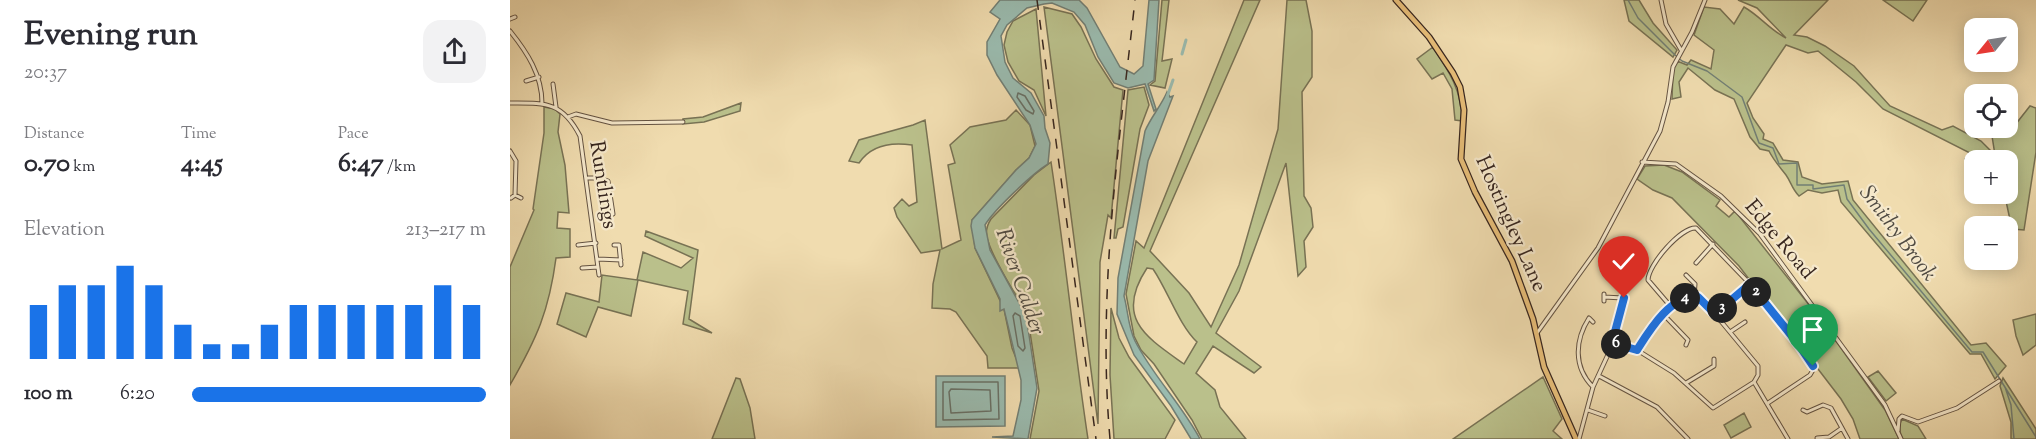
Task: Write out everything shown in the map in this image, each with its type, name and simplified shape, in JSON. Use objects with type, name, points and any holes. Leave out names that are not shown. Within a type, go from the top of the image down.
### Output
[{"type":"main road","name":"Hostingley Lane","points":[[1396,0],[1429,37],[1460,87],[1464,110],[1461,159],[1475,192],[1512,261],[1528,303],[1544,367],[1577,439]]},
{"type":"street","points":[[1661,0],[1666,24],[1681,50]]},
{"type":"street","points":[[1536,335],[1598,248],[1662,124],[1672,69],[1705,0]]},
{"type":"street","points":[[510,19],[515,17]]},
{"type":"street","points":[[510,31],[523,48],[539,77],[542,86],[542,103]]},
{"type":"street","points":[[526,81],[539,77]]},
{"type":"street","points":[[510,103],[542,103],[556,107],[553,84]]},
{"type":"street","name":"Runtlings","points":[[556,107],[568,117],[580,136],[599,275]]},
{"type":"street","points":[[568,117],[576,114],[612,123],[683,122]]},
{"type":"street","points":[[510,151],[516,161],[517,173],[515,195],[511,198]]},
{"type":"street","name":"Edge Road","points":[[1642,162],[1676,164],[1721,196],[1760,234],[1885,405],[1901,439]]},
{"type":"street","points":[[512,173],[517,173]]},
{"type":"street","points":[[587,178],[608,181],[613,214]]},
{"type":"street","points":[[515,195],[521,198]]},
{"type":"street","points":[[1672,308],[1647,278],[1660,255],[1689,228],[1696,228],[1750,284],[1813,366],[1810,375],[1768,403]]},
{"type":"street","points":[[578,245],[596,243]]},
{"type":"street","points":[[618,244],[621,265]]},
{"type":"street","points":[[1696,263],[1713,244]]},
{"type":"street","points":[[1577,439],[1588,410],[1593,387],[1612,343],[1634,252]]},
{"type":"street","points":[[598,259],[621,260]]},
{"type":"street","points":[[582,268],[599,267]]},
{"type":"street","points":[[1686,275],[1695,284],[1695,296]]},
{"type":"street","points":[[1715,314],[1750,284]]},
{"type":"street","points":[[1612,343],[1637,350],[1674,373],[1713,408],[1754,382],[1758,375],[1758,366],[1705,302],[1695,296],[1684,298],[1653,324],[1637,350]]},
{"type":"street","points":[[1604,297],[1624,298]]},
{"type":"street","points":[[1664,315],[1687,339],[1689,342],[1686,345]]},
{"type":"street","points":[[1593,322],[1589,318],[1578,341],[1583,374],[1593,387]]},
{"type":"street","points":[[1730,332],[1745,322]]},
{"type":"street","points":[[1686,383],[1714,366],[1714,359]]},
{"type":"street","points":[[1599,376],[1657,407],[1689,439]]},
{"type":"street","points":[[1898,433],[1898,423],[1902,417],[1918,422],[1957,408],[1998,381]]},
{"type":"street","points":[[1754,382],[1788,439]]},
{"type":"street","points":[[1805,413],[1823,405],[1831,408],[1848,439]]},
{"type":"street","points":[[1588,410],[1605,416]]},
{"type":"street","points":[[1817,438],[1829,437],[1842,427]]},
{"type":"green space","points":[[1162,0],[1169,0],[1162,61],[1172,59],[1165,88],[1150,85],[1155,81]]},
{"type":"green space","points":[[1244,0],[1260,0],[1150,251],[1189,293],[1211,327],[1239,265],[1278,129],[1287,0],[1306,0],[1312,31],[1312,77],[1302,92],[1304,196],[1311,208],[1313,227],[1304,241],[1306,267],[1298,276],[1286,163],[1239,291],[1216,333],[1261,367],[1254,373],[1213,346],[1196,373],[1215,390],[1220,407],[1246,439],[1202,439],[1192,420],[1154,364],[1141,350],[1134,336],[1126,294],[1136,241],[1144,248]],"holes":[[[1147,268],[1153,269],[1185,327],[1197,342],[1184,364],[1147,335],[1139,325],[1134,313],[1134,300],[1138,285]]]},
{"type":"green space","points":[[1624,0],[1639,0],[1653,23],[1677,50],[1673,57],[1629,21]]},
{"type":"green space","points":[[1738,0],[1828,0],[1794,35],[1807,37],[1825,46],[1854,66],[1890,106],[1942,130],[1953,126],[1964,132],[1964,138],[1975,138],[1990,150],[1964,150],[1883,109],[1856,82],[1818,51],[1808,53],[1786,45],[1747,103],[1753,118],[1764,134],[1763,139],[1773,143],[1783,160],[1798,162],[1802,177],[1822,184],[1848,181],[1853,200],[1971,345],[1986,343],[2006,366],[1995,379],[1981,354],[1970,354],[1841,202],[1838,190],[1822,193],[1808,190],[1799,196],[1769,151],[1760,149],[1750,137],[1734,99],[1715,90],[1688,68],[1679,82],[1681,97],[1672,99],[1673,70],[1677,61],[1687,65],[1691,60],[1711,69],[1714,50],[1694,35],[1704,7],[1720,9],[1734,24],[1744,7],[1786,38],[1757,8]]},
{"type":"green space","points":[[1883,0],[1927,0],[1913,21]]},
{"type":"green space","points":[[1044,7],[1072,14],[1114,87],[1123,90],[1111,218],[1108,215],[1100,262],[1098,424]]},
{"type":"green space","points":[[1036,9],[1046,116],[1034,90],[1019,81],[1008,62],[1004,45],[1013,21]]},
{"type":"green space","points":[[1433,47],[1457,91],[1462,121],[1455,120],[1452,89],[1443,73],[1432,79],[1417,59]]},
{"type":"green space","points":[[1144,87],[1149,105],[1140,129],[1123,227],[1118,229],[1116,238],[1114,238],[1128,90]]},
{"type":"green space","points":[[741,103],[740,111],[704,122],[683,124],[683,119],[703,117]]},
{"type":"green space","points":[[2030,106],[2036,108],[2036,152],[2024,230],[2018,230],[2018,216],[2009,216],[2007,204],[2018,204],[2018,150],[1994,150],[1992,138],[2018,138],[2018,121]]},
{"type":"green space","points":[[544,107],[555,109],[560,114],[558,132],[565,165],[569,213],[558,212],[557,228],[570,229],[570,257],[556,258],[550,294],[541,324],[510,385],[510,267],[534,210],[544,133]]},
{"type":"green space","points":[[1016,110],[1030,125],[1035,146],[1029,158],[972,220],[975,248],[1004,309],[1012,348],[1020,368],[988,368],[987,356],[956,312],[950,309],[932,308],[933,284],[940,250],[921,253],[897,217],[894,208],[902,199],[909,206],[917,202],[912,145],[882,146],[870,152],[859,163],[849,161],[859,140],[925,120],[942,249],[961,240],[948,165],[955,163],[950,145],[970,127],[1006,120]]},
{"type":"green space","points":[[1051,162],[1088,439],[1030,439],[1039,391],[1029,315],[1000,268],[987,235],[991,219],[1034,175]]},
{"type":"green space","points":[[1664,165],[1682,172],[1720,200],[1716,206],[1729,217],[1735,211],[1821,320],[1885,410],[1899,439],[1860,439],[1853,419],[1841,399],[1739,266],[1672,198],[1653,190],[1637,179],[1645,166]]},
{"type":"green space","points":[[646,231],[698,250],[689,319],[712,333],[683,324],[688,291],[638,280],[631,316],[598,307],[586,337],[557,324],[566,293],[599,302],[602,275],[637,280],[643,252],[681,268],[693,258],[645,236]]},
{"type":"green space","points":[[1111,308],[1119,338],[1129,357],[1175,420],[1165,439],[1114,439],[1110,375]]},
{"type":"green space","points":[[2036,314],[2036,345],[2023,355],[2013,320]]},
{"type":"green space","points":[[1878,371],[1896,393],[1886,401],[1868,377]]},
{"type":"green space","points":[[1543,377],[1562,419],[1553,431],[1562,439],[1453,439]]},
{"type":"green space","points":[[736,378],[740,379],[750,408],[755,439],[712,439]]},
{"type":"green space","points":[[2003,378],[2036,429],[2036,439],[2011,439],[2011,422],[2000,386]]},
{"type":"green space","points":[[1744,413],[1751,427],[1731,438],[1724,425]]},
{"type":"green space","points":[[1902,419],[1918,426],[1926,439],[1903,439],[1900,429]]},
{"type":"water","name":"River Calder","points":[[1000,0],[1079,0],[1087,8],[1120,67],[1134,74],[1143,66],[1149,0],[1159,0],[1154,80],[1148,84],[1156,109],[1154,111],[1145,84],[1128,88],[1114,83],[1098,57],[1085,25],[1074,12],[1052,3],[1027,8],[1007,25],[1001,36],[1005,62],[1013,78],[1031,93],[1044,116],[1050,143],[1048,164],[1014,193],[985,225],[990,250],[1023,310],[1028,314],[1026,315],[1037,388],[1028,439],[992,437],[1013,436],[1021,400],[1021,380],[1004,309],[1000,311],[1000,299],[975,248],[971,226],[972,220],[1029,158],[1036,144],[1030,125],[997,75],[987,55],[987,42],[1000,19],[990,12]]},
{"type":"water","points":[[1167,92],[1170,97],[1173,96],[1148,161],[1124,296],[1135,341],[1200,439],[1191,439],[1171,406],[1134,355],[1117,314],[1118,278],[1145,131]]},
{"type":"water","points":[[936,376],[1005,376],[1005,426],[936,427]]},
{"type":"waterway","name":"Smithy Brook","points":[[1628,0],[1638,18],[1682,61],[1707,71],[1742,97],[1759,143],[1773,148],[1779,164],[1797,163],[1797,185],[1813,185],[1813,189],[1844,185],[1847,199],[1869,229],[1972,352],[1983,352],[2036,437]]},
{"type":"waterway","points":[[1182,54],[1186,40]]},
{"type":"waterway","points":[[1167,97],[1173,80]]},
{"type":"waterway","points":[[2005,387],[2011,405],[2014,439]]},
{"type":"railway","points":[[1037,0],[1096,439]]},
{"type":"railway","points":[[1110,439],[1106,329],[1108,274],[1117,164],[1135,0]]},
{"type":"route","points":[[1624,298],[1612,343],[1637,350],[1653,324],[1680,300],[1695,296],[1701,298],[1715,314],[1750,284],[1813,366]]}]
